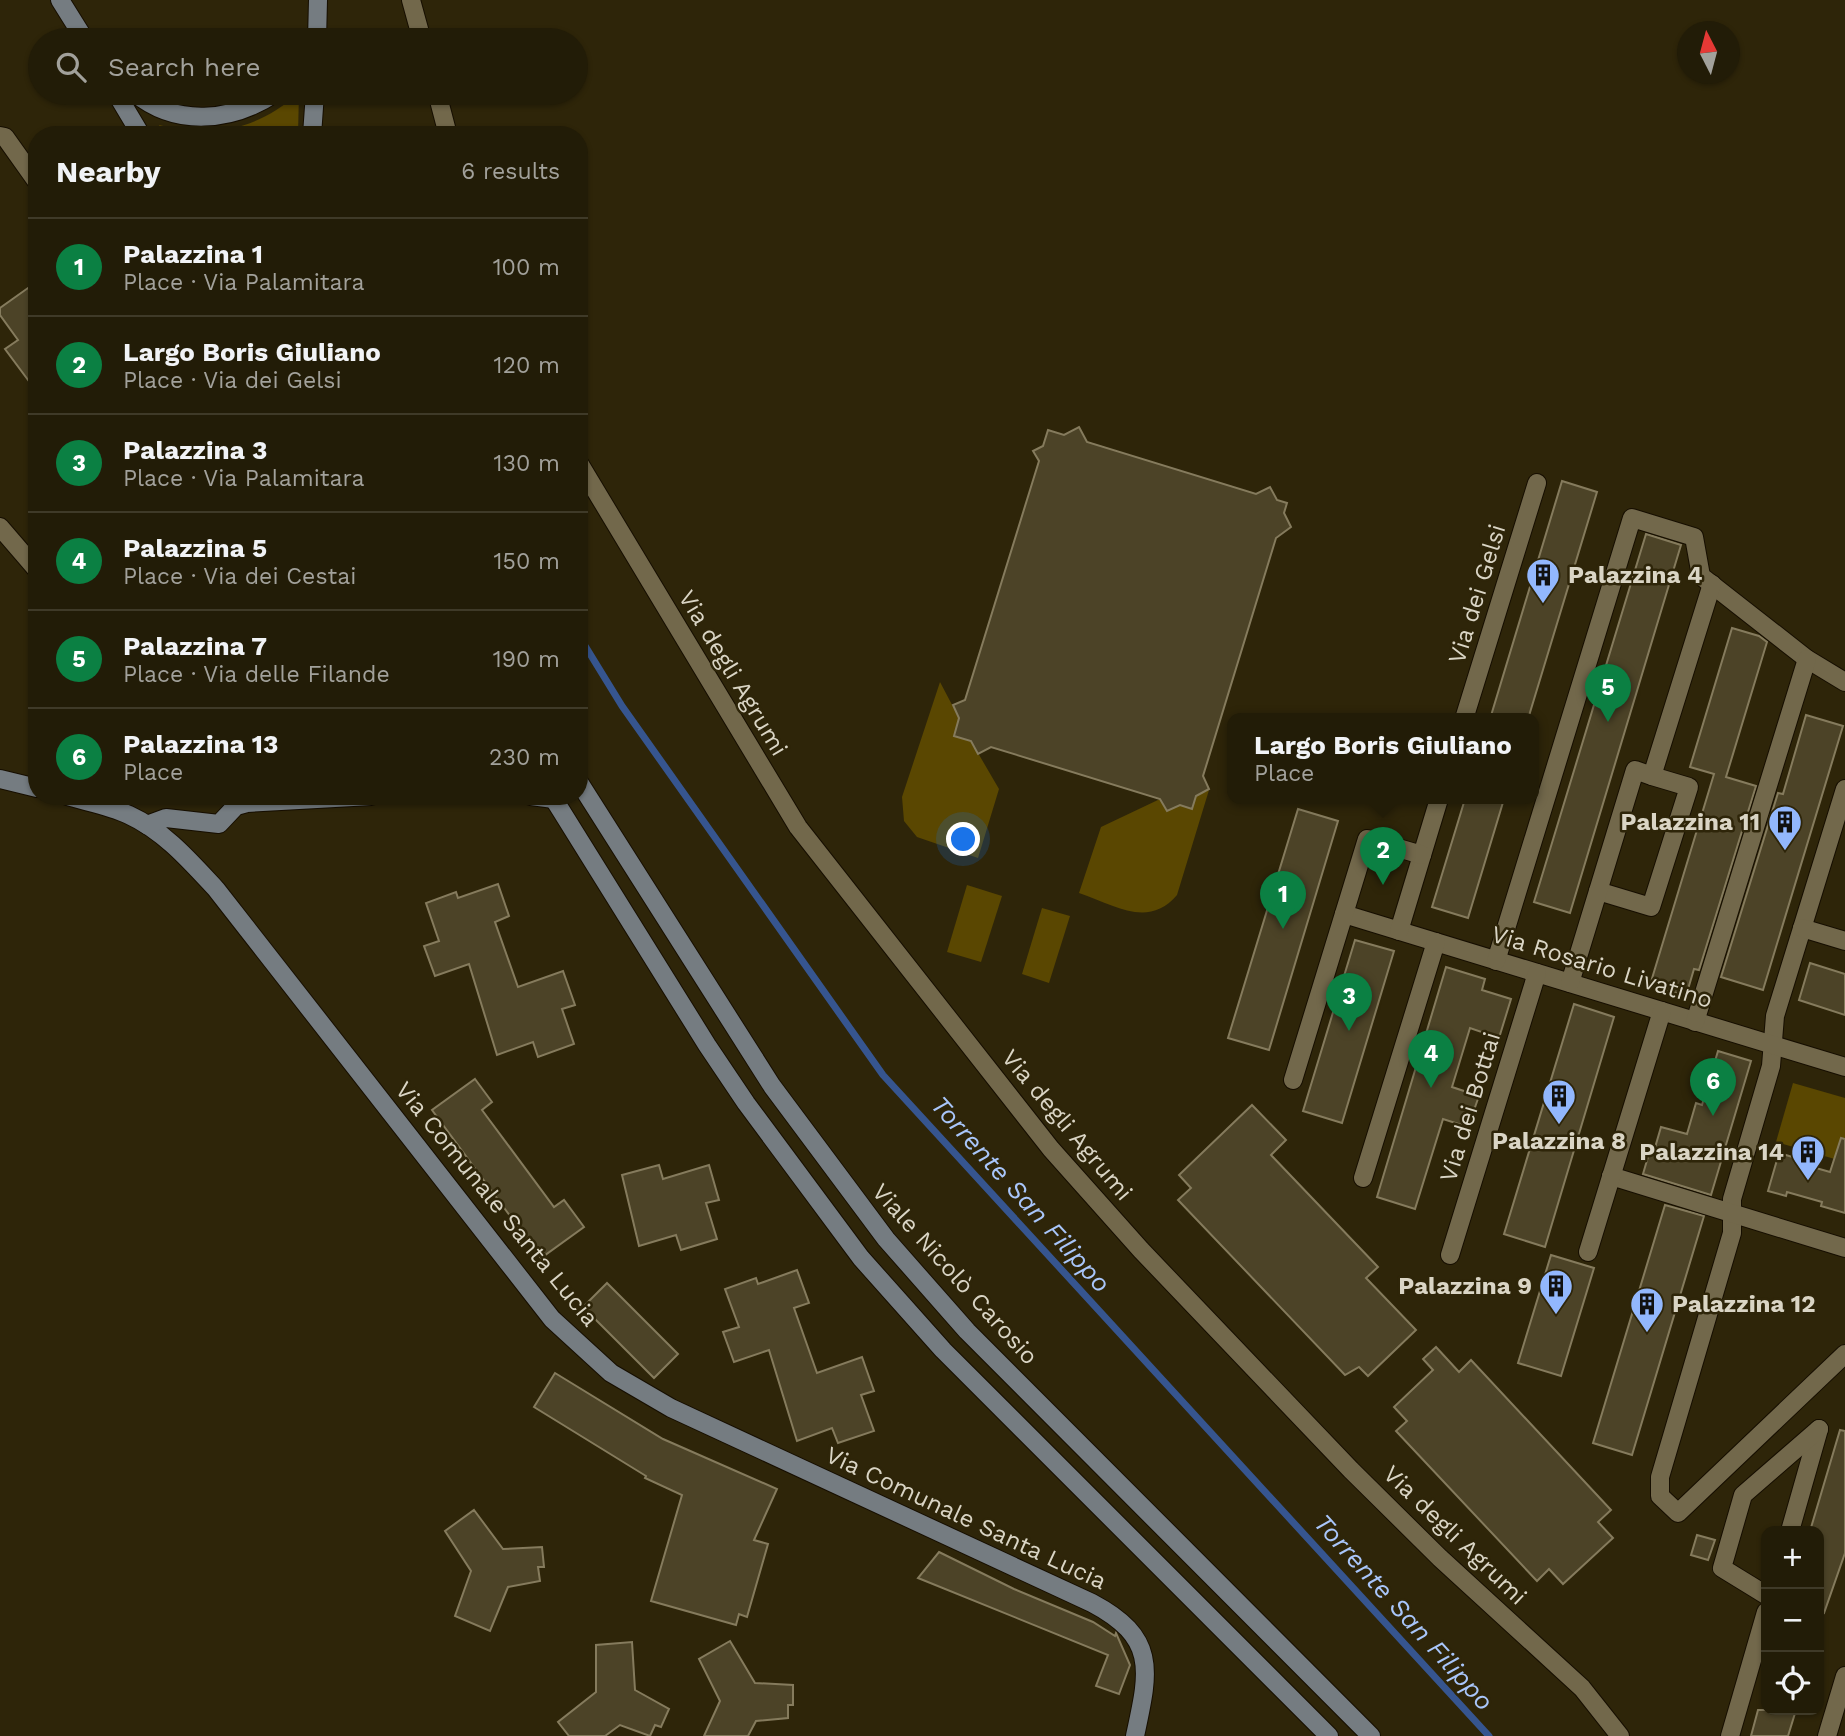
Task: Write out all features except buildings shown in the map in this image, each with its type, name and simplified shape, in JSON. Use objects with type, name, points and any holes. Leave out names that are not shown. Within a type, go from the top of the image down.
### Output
[{"type":"main road","points":[[60,0],[78,28]]},
{"type":"main road","points":[[318,0],[318,28]]},
{"type":"main road","points":[[315,28],[318,20]]},
{"type":"main road","points":[[123,105],[136,126]]},
{"type":"main road","points":[[154,105],[167,113],[211,117],[236,114],[253,105]]},
{"type":"main road","points":[[313,126],[314,105]]},
{"type":"main road","points":[[0,779],[28,786]]},
{"type":"main road","name":"Viale Nicolò Carosio","points":[[588,796],[772,1086],[886,1239],[967,1331],[1371,1736]]},
{"type":"main road","name":"Via Comunale Santa Lucia","points":[[98,805],[128,814],[147,824],[174,845],[216,889],[537,1300],[586,1352],[621,1380],[671,1408],[1112,1614],[1128,1626],[1138,1640],[1144,1659],[1143,1702],[1135,1736]]},
{"type":"main road","points":[[147,824],[166,818],[219,824],[230,805]]},
{"type":"main road","points":[[558,805],[707,1045],[746,1103],[861,1258],[943,1350],[1329,1736]]},
{"type":"street","points":[[411,0],[419,28]]},
{"type":"street","points":[[440,105],[446,126]]},
{"type":"street","points":[[0,136],[5,137],[28,169]]},
{"type":"street","name":"Via degli Agrumi","points":[[588,478],[798,827],[1051,1149],[1141,1250],[1352,1470],[1440,1558],[1582,1688],[1620,1736]]},
{"type":"street","name":"Via dei Gelsi","points":[[1466,713],[1537,483]]},
{"type":"street","points":[[1496,961],[1632,518],[1693,537],[1706,580],[1652,776]]},
{"type":"street","points":[[0,527],[28,560]]},
{"type":"street","points":[[1706,580],[1807,659],[1845,682]]},
{"type":"street","points":[[1695,1021],[1807,659]]},
{"type":"street","points":[[1570,983],[1598,891],[1635,770],[1689,787],[1651,907],[1598,891]]},
{"type":"street","points":[[1845,789],[1840,821],[1802,928],[1775,1016],[1772,1066],[1732,1199],[1732,1233],[1660,1477],[1660,1496],[1678,1513],[1845,1354]]},
{"type":"street","points":[[1399,931],[1437,804]]},
{"type":"street","points":[[1293,1080],[1367,839],[1422,855]]},
{"type":"street","name":"Via Rosario Livatino","points":[[1344,914],[1845,1067]]},
{"type":"street","points":[[1802,928],[1845,941]]},
{"type":"street","points":[[1363,1178],[1436,942]]},
{"type":"street","name":"Via dei Bottai","points":[[1450,1255],[1537,973]]},
{"type":"street","points":[[1588,1252],[1662,1011]]},
{"type":"street","points":[[1611,1176],[1845,1248]]},
{"type":"street","points":[[1761,1592],[1722,1568],[1743,1495],[1819,1429],[1791,1526]]},
{"type":"street","points":[[1730,1736],[1761,1629]]},
{"type":"street","points":[[1827,1736],[1845,1676]]},
{"type":"shaded area","points":[[299,105],[298,126],[240,126],[267,116],[283,106]]},
{"type":"shaded area","points":[[940,682],[959,718],[954,736],[971,741],[999,789],[978,858],[917,837],[904,821],[902,797]]},
{"type":"shaded area","points":[[1209,790],[1177,895],[1166,905],[1155,911],[1131,911],[1079,893],[1101,827],[1160,799],[1167,811],[1180,805],[1192,809],[1196,796]]},
{"type":"shaded area","points":[[967,885],[1002,896],[981,962],[947,952]]},
{"type":"shaded area","points":[[1042,908],[1070,916],[1049,983],[1022,974]]},
{"type":"shaded area","points":[[1793,1083],[1845,1098],[1845,1162],[1776,1142]]},
{"type":"waterway","name":"Torrente San Filippo","points":[[588,651],[622,706],[883,1075],[1489,1736]]},
{"type":"place","name":"Palazzina 4","points":[[1543,605]]},
{"type":"place","name":"Palazzina 7","points":[[1608,722]]},
{"type":"place","name":"Palazzina 11","points":[[1785,852]]},
{"type":"place","name":"Largo Boris Giuliano","points":[[1383,885]]},
{"type":"place","name":"Palazzina 1","points":[[1283,929]]},
{"type":"place","name":"Palazzina 3","points":[[1349,1031]]},
{"type":"place","name":"Palazzina 5","points":[[1431,1088]]},
{"type":"place","name":"Palazzina 13","points":[[1713,1116]]},
{"type":"place","name":"Palazzina 8","points":[[1559,1126]]},
{"type":"place","name":"Palazzina 14","points":[[1808,1182]]},
{"type":"place","name":"Palazzina 9","points":[[1556,1316]]},
{"type":"place","name":"Palazzina 12","points":[[1647,1334]]}]
